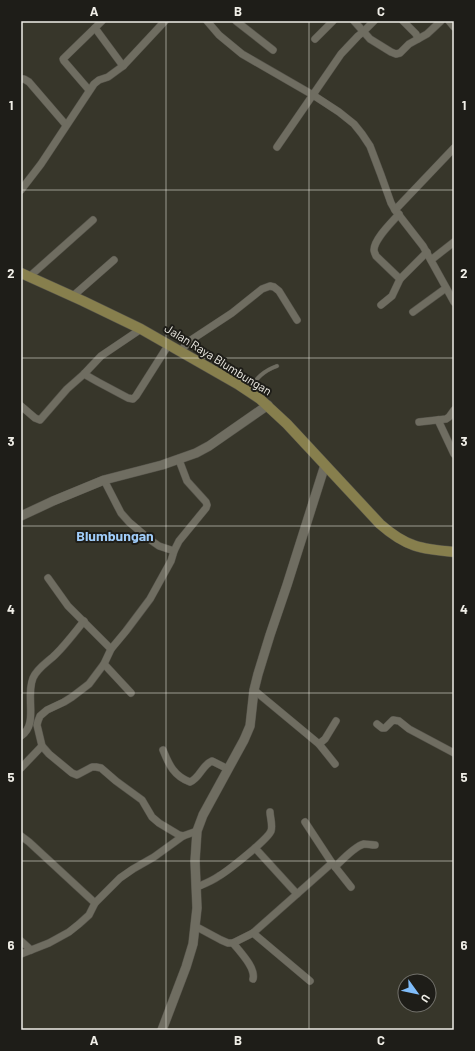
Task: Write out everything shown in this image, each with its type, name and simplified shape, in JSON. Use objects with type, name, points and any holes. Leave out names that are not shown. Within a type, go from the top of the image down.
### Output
[{"type":"main road","name":"Jalan Raya Blumbungan","points":[[25,275],[142,329],[260,399],[287,424],[390,533],[400,540],[420,548],[454,552]]},
{"type":"street","points":[[89,90],[64,61],[64,59],[102,21]]},
{"type":"street","points":[[207,21],[219,35],[242,54],[313,95],[354,124],[370,146],[388,196],[397,212],[427,252],[454,302]]},
{"type":"street","points":[[236,21],[273,50]]},
{"type":"street","points":[[315,40],[333,21]]},
{"type":"street","points":[[354,21],[370,39],[396,54],[400,53],[409,44],[427,34],[440,21]]},
{"type":"street","points":[[278,147],[342,54],[374,21]]},
{"type":"street","points":[[403,21],[416,34],[418,39]]},
{"type":"street","points":[[449,21],[454,27]]},
{"type":"street","points":[[21,190],[41,164],[94,84],[99,80],[108,77],[122,66],[163,22]]},
{"type":"street","points":[[95,28],[122,66]]},
{"type":"street","points":[[21,79],[28,82],[66,125]]},
{"type":"street","points":[[400,279],[376,256],[374,251],[375,244],[397,212],[454,148]]},
{"type":"street","points":[[25,275],[93,220]]},
{"type":"street","points":[[431,260],[454,242]]},
{"type":"street","points":[[381,305],[392,296],[400,279],[427,252]]},
{"type":"street","points":[[73,296],[114,260]]},
{"type":"street","points":[[180,351],[191,340],[232,313],[262,289],[270,286],[280,291],[297,320]]},
{"type":"street","points":[[413,312],[446,288]]},
{"type":"street","points":[[21,406],[35,418],[40,420],[67,389],[101,356],[142,329]]},
{"type":"street","points":[[84,374],[122,395],[133,399],[169,344]]},
{"type":"street","points":[[21,516],[104,480],[179,460],[196,453],[209,446],[268,405]]},
{"type":"street","points":[[419,422],[446,419],[454,410]]},
{"type":"street","points":[[438,420],[454,454]]},
{"type":"street","points":[[179,460],[187,480],[203,498],[207,505],[206,508],[179,541],[150,599],[111,649],[104,664],[89,684],[64,702],[47,710],[40,716],[37,725],[42,746],[49,754],[74,775],[79,775],[92,767],[101,768],[142,800],[152,817],[158,823],[183,836]]},
{"type":"street","points":[[162,1030],[186,967],[193,944],[197,908],[195,861],[197,831],[203,815],[244,740],[250,726],[254,690],[270,635],[325,465]]},
{"type":"street","points":[[104,480],[122,513],[132,525],[148,539],[159,546],[174,551]]},
{"type":"street","points":[[48,578],[63,600],[111,649]]},
{"type":"street","points":[[21,736],[29,728],[31,722],[30,687],[33,678],[37,671],[56,654],[84,622]]},
{"type":"street","points":[[104,664],[132,694]]},
{"type":"street","points":[[254,690],[319,744],[335,764]]},
{"type":"street","points":[[377,724],[382,728],[385,728],[393,720],[399,721],[454,753]]},
{"type":"street","points":[[319,744],[325,739],[336,721]]},
{"type":"street","points":[[21,768],[42,746]]},
{"type":"street","points":[[163,750],[170,766],[175,772],[190,782],[195,780],[208,762],[212,761],[228,769]]},
{"type":"street","points":[[197,887],[218,877],[255,848],[269,834],[271,830],[270,812]]},
{"type":"street","points":[[305,822],[351,888]]},
{"type":"street","points":[[21,954],[49,943],[69,932],[89,915],[95,903],[120,878],[154,857],[183,836],[197,831]]},
{"type":"street","points":[[21,836],[95,903]]},
{"type":"street","points":[[195,926],[221,940],[228,943],[233,943],[253,933],[297,894],[356,848],[367,844],[375,845]]},
{"type":"street","points":[[255,848],[297,894]]},
{"type":"street","points":[[253,933],[310,981]]},
{"type":"street","points":[[21,941],[31,950]]},
{"type":"street","points":[[233,943],[253,970],[253,979]]},
{"type":"lane","points":[[247,391],[258,377],[277,366]]},
{"type":"district","name":"Blumbungan","points":[[115,536]]}]
